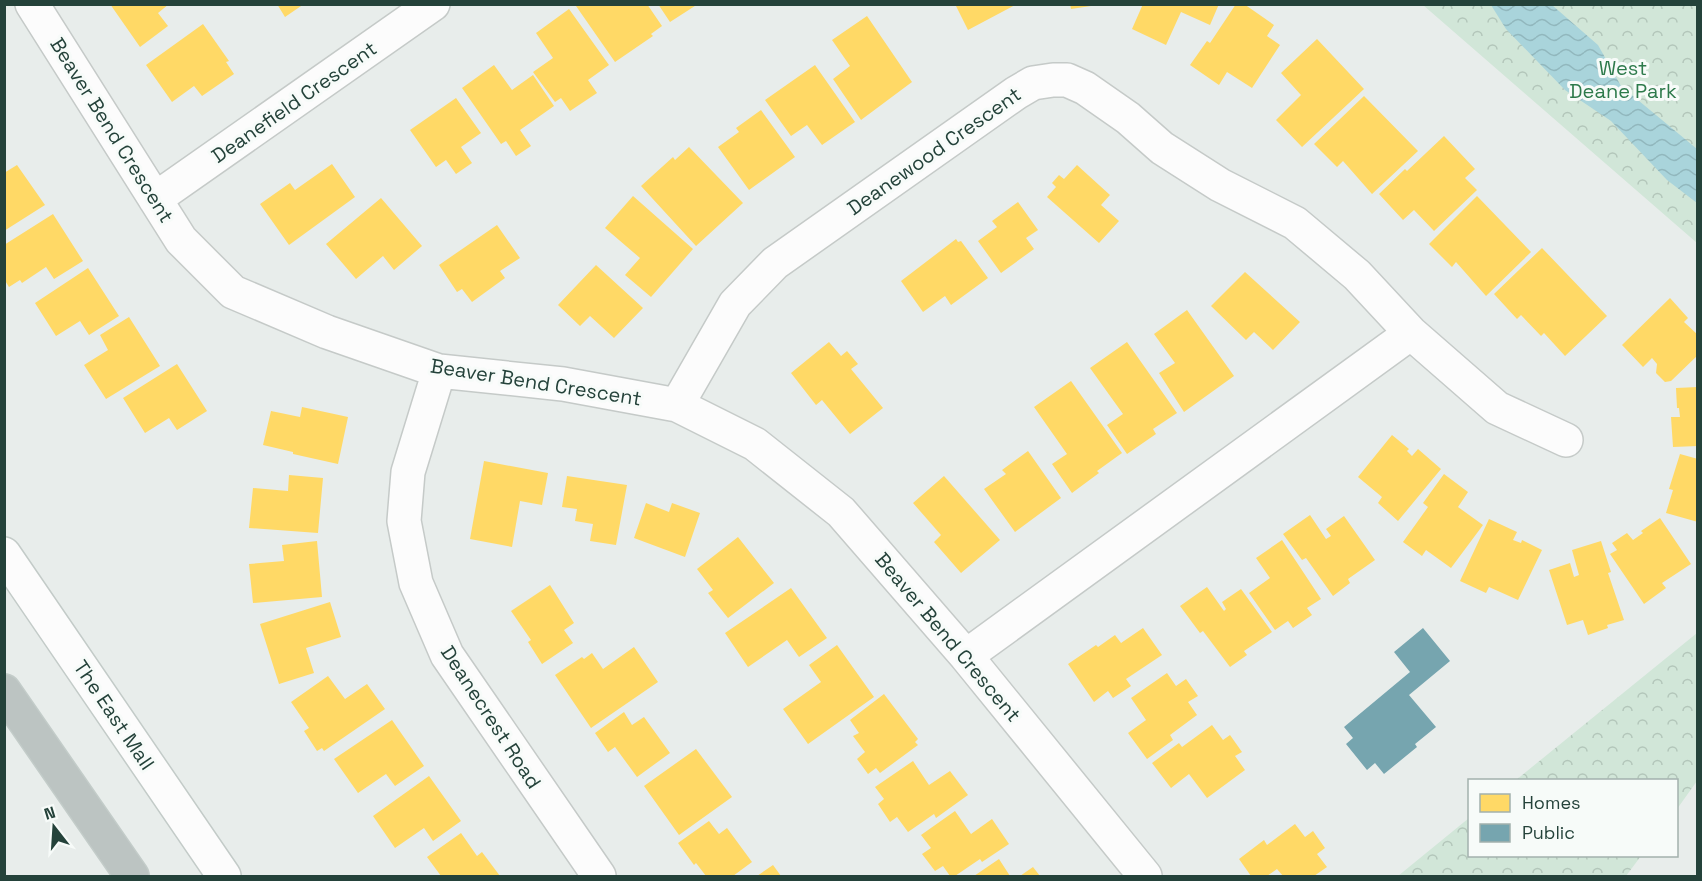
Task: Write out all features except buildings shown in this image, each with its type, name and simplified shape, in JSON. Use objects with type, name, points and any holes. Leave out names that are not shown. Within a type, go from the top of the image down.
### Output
[{"type":"highway","points":[[4,691],[132,876]]},
{"type":"street","name":"Beaver Bend Crescent","points":[[32,4],[181,240],[233,292],[327,332],[439,371],[563,384],[677,405],[755,444],[841,512],[966,656],[1145,876]]},
{"type":"street","name":"Deanefield Crescent","points":[[155,199],[433,4]]},
{"type":"street","name":"Deanewood Crescent","points":[[677,405],[735,304],[775,263],[1016,93],[1033,83],[1067,80],[1085,88],[1128,118],[1162,148],[1220,186],[1295,223],[1357,275],[1411,333],[1497,408],[1566,440]]},
{"type":"street","points":[[966,656],[1411,333]]},
{"type":"street","name":"Deanecrest Road","points":[[439,371],[408,471],[404,521],[416,583],[447,654],[599,876]]},
{"type":"street","name":"The East Mall","points":[[4,554],[224,876]]},
{"type":"green space","name":"West Deane Park","points":[[1423,5],[1697,5],[1697,243]]},
{"type":"green space","points":[[1697,633],[1697,781],[1678,808],[1678,779],[1517,779]]},
{"type":"green space","points":[[1468,819],[1468,857],[1640,857],[1626,876],[1398,876]]},
{"type":"water","points":[[1491,5],[1552,5],[1598,45],[1621,86],[1697,149],[1697,203],[1667,180],[1611,121],[1565,90],[1506,29]]}]
